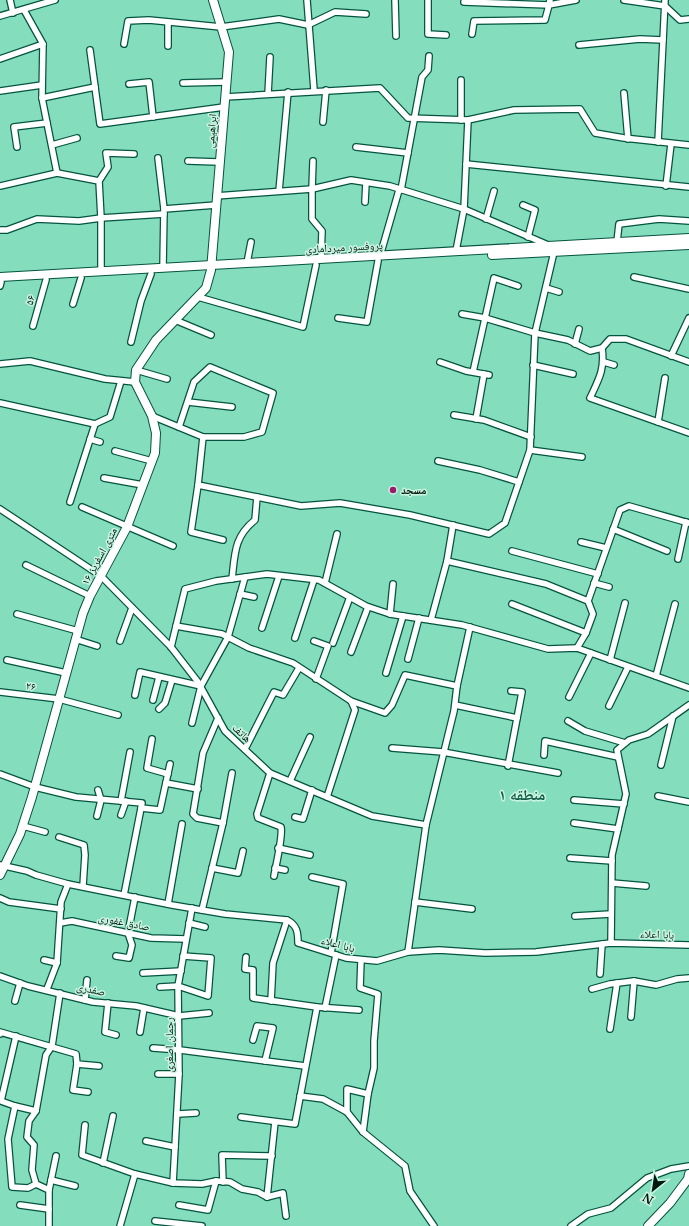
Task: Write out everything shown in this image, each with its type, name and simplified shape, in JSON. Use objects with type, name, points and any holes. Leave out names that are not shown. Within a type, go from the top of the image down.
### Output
[{"type":"main road","name":"ابراهیمی","points":[[211,268],[229,52],[214,0]]},
{"type":"main road","name":"پروفسور میردامادی","points":[[552,249],[617,242],[689,238]]},
{"type":"main road","name":"پروفسور میردامادی","points":[[0,282],[101,272],[163,268],[211,268],[552,249],[689,245]]},
{"type":"main road","name":"پروفسور میردامادی","points":[[0,282],[151,274],[247,264],[319,262]]},
{"type":"main road","points":[[135,382],[136,370],[156,340],[206,288],[211,268]]},
{"type":"main road","name":"۱۶ متری اسفریز","points":[[0,875],[2,865],[23,826],[77,635],[90,596],[127,527],[155,453],[156,433],[152,416],[135,382]]},
{"type":"main road","points":[[648,1226],[670,1203],[689,1177]]},
{"type":"street","points":[[10,0],[13,13]]},
{"type":"street","points":[[0,16],[55,0]]},
{"type":"street","points":[[307,0],[314,90]]},
{"type":"street","points":[[395,0],[396,36]]},
{"type":"street","points":[[428,0],[428,34],[446,35]]},
{"type":"street","points":[[464,2],[550,2],[576,0]]},
{"type":"street","points":[[624,0],[665,3],[680,20],[689,19]]},
{"type":"street","points":[[472,34],[474,21],[544,20],[550,2]]},
{"type":"street","points":[[658,142],[665,3]]},
{"type":"street","points":[[24,10],[43,44],[42,98],[57,173]]},
{"type":"street","points":[[124,44],[128,21],[149,20],[221,27],[279,19],[308,25],[335,12],[366,14]]},
{"type":"street","points":[[168,22],[168,46]]},
{"type":"street","points":[[579,45],[640,39],[663,40]]},
{"type":"street","points":[[0,59],[43,44]]},
{"type":"street","points":[[90,50],[100,124],[224,107]]},
{"type":"street","points":[[338,318],[366,322],[379,258],[400,190],[422,77],[428,70],[429,56]]},
{"type":"street","points":[[268,94],[270,57]]},
{"type":"street","points":[[461,80],[461,120]]},
{"type":"street","points":[[129,84],[149,82],[153,117]]},
{"type":"street","points":[[183,83],[226,82]]},
{"type":"street","points":[[0,91],[42,85]]},
{"type":"street","points":[[42,98],[95,87]]},
{"type":"street","points":[[225,97],[314,90],[380,88],[408,118],[468,120],[514,110],[580,109],[595,133],[628,139],[689,145]]},
{"type":"street","points":[[323,122],[326,90]]},
{"type":"street","points":[[279,192],[288,92]]},
{"type":"street","points":[[624,93],[628,139]]},
{"type":"street","points":[[456,254],[464,210],[468,120]]},
{"type":"street","points":[[17,147],[14,127],[47,123]]},
{"type":"street","points":[[52,145],[77,138]]},
{"type":"street","points":[[666,186],[671,144]]},
{"type":"street","points":[[356,147],[408,153]]},
{"type":"street","points":[[101,272],[101,218],[98,181],[108,167],[106,153],[134,154]]},
{"type":"street","points":[[158,158],[164,212],[163,268]]},
{"type":"street","points":[[188,161],[219,162]]},
{"type":"street","points":[[198,297],[303,327],[319,262],[322,231],[312,219],[314,161]]},
{"type":"street","points":[[466,164],[666,186],[689,187]]},
{"type":"street","points":[[0,186],[57,173],[98,181]]},
{"type":"street","points":[[198,485],[301,506],[340,503],[410,515],[490,534],[505,523],[530,450],[535,333],[546,288],[552,249],[528,237],[464,210],[400,190],[352,180],[312,189],[216,196]]},
{"type":"street","points":[[364,202],[366,183]]},
{"type":"street","points":[[486,219],[494,191]]},
{"type":"street","points":[[0,230],[7,230],[37,219],[79,221],[216,205]]},
{"type":"street","points":[[522,205],[535,210],[528,237]]},
{"type":"street","points":[[617,242],[619,224],[659,219],[689,221]]},
{"type":"street","points":[[247,264],[251,242]]},
{"type":"street","points":[[131,342],[141,301],[151,274]]},
{"type":"street","points":[[634,277],[689,289]]},
{"type":"street","points":[[72,304],[81,278]]},
{"type":"street","points":[[473,372],[494,278],[518,286]]},
{"type":"street","name":"۵۶","points":[[33,326],[46,280]]},
{"type":"street","points":[[546,288],[559,292]]},
{"type":"street","points":[[462,314],[485,318],[535,333],[568,340],[590,351],[602,348],[610,338],[626,339],[689,362]]},
{"type":"street","points":[[672,356],[689,318]]},
{"type":"street","points":[[175,320],[211,335]]},
{"type":"street","points":[[575,344],[579,329]]},
{"type":"street","points":[[602,348],[604,362],[601,376],[590,398],[689,433]]},
{"type":"street","points":[[0,364],[30,361],[105,379],[135,382]]},
{"type":"street","points":[[440,362],[473,372],[487,374],[476,419]]},
{"type":"street","points":[[604,362],[614,365]]},
{"type":"street","points":[[533,365],[573,374]]},
{"type":"street","points":[[152,416],[203,437],[244,436],[262,432],[273,393],[210,367],[194,382],[179,427]]},
{"type":"street","points":[[136,370],[167,379]]},
{"type":"street","points":[[658,422],[664,378]]},
{"type":"street","points":[[0,403],[95,424],[110,417],[122,381]]},
{"type":"street","points":[[188,402],[232,407]]},
{"type":"street","points":[[454,415],[476,419],[531,437]]},
{"type":"street","points":[[70,502],[95,424]]},
{"type":"street","points":[[203,437],[191,532],[223,540]]},
{"type":"street","points":[[90,439],[100,442]]},
{"type":"street","points":[[530,450],[582,457]]},
{"type":"street","points":[[115,451],[152,461]]},
{"type":"street","points":[[438,461],[480,470],[519,482]]},
{"type":"street","points":[[104,478],[143,485]]},
{"type":"street","points":[[232,579],[236,544],[245,528],[255,520],[258,497]]},
{"type":"street","points":[[577,648],[586,633],[593,614],[588,601],[620,510],[629,506],[687,522],[678,559]]},
{"type":"street","points":[[82,507],[173,546]]},
{"type":"street","name":"هاتف","points":[[0,509],[101,576],[171,647],[201,686],[224,731],[270,773],[372,816],[426,825]]},
{"type":"street","points":[[431,620],[447,561],[453,525]]},
{"type":"street","points":[[613,529],[667,551]]},
{"type":"street","points":[[325,583],[337,534]]},
{"type":"street","points":[[581,542],[606,548]]},
{"type":"street","points":[[512,551],[598,574]]},
{"type":"street","points":[[447,561],[546,584],[588,601]]},
{"type":"street","points":[[26,566],[90,596]]},
{"type":"street","points":[[171,647],[185,589],[232,579],[267,574],[314,580],[325,583],[368,607],[390,614],[470,627],[548,649],[577,648],[689,688]]},
{"type":"street","points":[[262,628],[279,576]]},
{"type":"street","points":[[192,722],[201,686],[228,637],[245,577]]},
{"type":"street","points":[[295,638],[314,580]]},
{"type":"street","points":[[594,583],[608,587]]},
{"type":"street","points":[[390,614],[393,584]]},
{"type":"street","points":[[240,594],[254,597]]},
{"type":"street","points":[[333,643],[350,597]]},
{"type":"street","points":[[610,660],[625,603]]},
{"type":"street","points":[[512,604],[586,633]]},
{"type":"street","points":[[656,676],[675,604]]},
{"type":"street","points":[[351,652],[368,607]]},
{"type":"street","points":[[120,641],[132,608]]},
{"type":"street","points":[[17,614],[77,635],[97,646]]},
{"type":"street","points":[[386,673],[402,616]]},
{"type":"street","points":[[408,659],[419,618]]},
{"type":"street","points":[[176,626],[222,634],[249,648],[293,663],[351,701],[385,713],[392,705],[405,675],[457,686]]},
{"type":"street","points":[[408,952],[426,825],[455,705],[457,686],[470,627]]},
{"type":"street","points":[[314,641],[328,646],[316,679]]},
{"type":"street","points":[[569,697],[591,653]]},
{"type":"street","points":[[7,660],[66,674]]},
{"type":"street","points":[[609,706],[628,667]]},
{"type":"street","points":[[245,749],[274,692],[283,695],[300,668]]},
{"type":"street","points":[[135,694],[140,672],[201,686]]},
{"type":"street","points":[[153,700],[159,677]]},
{"type":"street","points":[[160,709],[165,703],[172,680]]},
{"type":"street","points":[[508,766],[522,692],[511,691]]},
{"type":"street","name":"۲۶","points":[[0,692],[59,699],[118,715]]},
{"type":"street","points":[[327,797],[355,710],[351,701]]},
{"type":"street","points":[[455,705],[517,718]]},
{"type":"street","points":[[611,942],[612,861],[626,794],[617,750],[626,743],[648,734],[689,705]]},
{"type":"street","points":[[661,765],[673,716]]},
{"type":"street","points":[[218,718],[203,753],[193,814],[197,818],[223,823]]},
{"type":"street","points":[[568,721],[585,731],[626,743]]},
{"type":"street","points":[[290,781],[310,737]]},
{"type":"street","points":[[152,739],[147,768],[168,774]]},
{"type":"street","points":[[544,755],[545,741],[618,757]]},
{"type":"street","points":[[392,748],[443,752],[508,766],[558,774]]},
{"type":"street","points":[[121,815],[130,752]]},
{"type":"street","points":[[141,808],[160,810],[170,764]]},
{"type":"street","points":[[202,910],[223,823],[232,773]]},
{"type":"street","points":[[270,773],[257,814],[258,818],[262,821],[281,827],[282,833],[274,876]]},
{"type":"street","points":[[0,774],[35,787],[76,797],[142,803],[124,895]]},
{"type":"street","points":[[166,783],[198,789]]},
{"type":"street","points":[[97,816],[101,800],[98,790]]},
{"type":"street","points":[[295,817],[303,819],[312,790]]},
{"type":"street","points":[[658,796],[689,802]]},
{"type":"street","points":[[574,800],[624,804]]},
{"type":"street","points":[[574,823],[618,829]]},
{"type":"street","points":[[168,904],[182,824]]},
{"type":"street","points":[[23,826],[45,832]]},
{"type":"street","points":[[59,837],[84,845],[85,855],[83,886]]},
{"type":"street","points":[[278,848],[310,855]]},
{"type":"street","points":[[212,868],[238,873],[243,851]]},
{"type":"street","points":[[570,858],[612,861]]},
{"type":"street","points":[[2,865],[27,870],[36,875],[68,884],[168,904],[202,910],[287,920],[273,963],[271,1001]]},
{"type":"street","points":[[275,868],[285,870]]},
{"type":"street","points":[[312,877],[343,884],[325,1008]]},
{"type":"street","points":[[612,883],[646,886]]},
{"type":"street","points":[[47,989],[57,963],[61,902],[68,884]]},
{"type":"street","points":[[116,956],[129,958],[132,945],[128,934],[135,897]]},
{"type":"street","points":[[0,898],[9,902],[61,909]]},
{"type":"street","points":[[415,902],[472,909]]},
{"type":"street","name":"رحمان اصغری","points":[[173,1183],[178,1114],[180,1050],[178,986],[192,908]]},
{"type":"street","points":[[575,916],[611,914]]},
{"type":"street","name":"بابا اعلاء","points":[[287,920],[293,923],[298,932],[298,943],[333,954],[361,960],[377,961],[408,952],[439,950],[485,953],[536,952],[611,942],[689,945]]},
{"type":"street","name":"صادق غفوری","points":[[60,923],[72,921],[151,938],[186,939]]},
{"type":"street","points":[[189,923],[206,927]]},
{"type":"street","points":[[600,974],[602,944]]},
{"type":"street","points":[[160,987],[178,986],[208,996],[211,958],[183,956]]},
{"type":"street","points":[[246,957],[245,969],[253,970],[253,998],[316,1007],[359,1010]]},
{"type":"street","points":[[44,960],[57,963]]},
{"type":"street","points":[[361,960],[360,988],[378,994],[374,1041],[374,1068],[362,1132]]},
{"type":"street","points":[[143,973],[181,971]]},
{"type":"street","name":"صفدری","points":[[0,976],[20,983],[85,1000],[144,1008],[179,1016],[208,1013]]},
{"type":"street","points":[[592,989],[617,983],[634,981],[656,986],[677,979],[689,978]]},
{"type":"street","points":[[85,1000],[87,980]]},
{"type":"street","points":[[631,1017],[634,981]]},
{"type":"street","points":[[15,1001],[20,983]]},
{"type":"street","points":[[610,1029],[617,983]]},
{"type":"street","points":[[49,1190],[36,1184],[32,1170],[34,1145],[27,1137],[29,1121],[36,1111],[46,1055],[52,1046],[60,993]]},
{"type":"street","points":[[108,1003],[104,1032],[116,1035]]},
{"type":"street","points":[[241,1117],[295,1124],[316,1007]]},
{"type":"street","points":[[140,1032],[144,1008]]},
{"type":"street","points":[[253,1040],[257,1026],[273,1028],[266,1061]]},
{"type":"street","points":[[0,1034],[0,1032],[16,1036],[76,1054],[77,1064],[73,1090],[88,1092]]},
{"type":"street","points":[[16,1036],[1,1101],[36,1111]]},
{"type":"street","points":[[153,1048],[305,1066]]},
{"type":"street","points":[[77,1064],[99,1066]]},
{"type":"street","points":[[158,1074],[179,1074]]},
{"type":"street","points":[[347,1112],[347,1089],[368,1094]]},
{"type":"street","points":[[300,1096],[323,1099],[347,1112],[362,1132],[405,1166],[410,1191],[434,1226]]},
{"type":"street","points":[[15,1106],[8,1139],[12,1187],[28,1188],[36,1184]]},
{"type":"street","points":[[178,1114],[196,1113]]},
{"type":"street","points":[[103,1163],[114,1116]]},
{"type":"street","points":[[267,1197],[276,1122]]},
{"type":"street","points":[[85,1125],[82,1154],[135,1174],[173,1183],[202,1184],[216,1181],[230,1182],[242,1189],[258,1192],[267,1197],[284,1193],[286,1216]]},
{"type":"street","points":[[146,1141],[175,1147]]},
{"type":"street","points":[[223,1182],[222,1155],[272,1156]]},
{"type":"street","points":[[49,1226],[49,1190],[56,1156]]},
{"type":"street","points":[[571,1226],[588,1214],[612,1208],[647,1178],[670,1170],[689,1166]]},
{"type":"street","points":[[120,1226],[135,1174]]},
{"type":"street","points":[[51,1180],[75,1186]]},
{"type":"street","points":[[180,1205],[208,1210],[216,1181]]},
{"type":"street","points":[[20,1205],[49,1209]]},
{"type":"street","points":[[155,1221],[202,1226]]},
{"type":"place","name":"مسجد","points":[[393,490]]},
{"type":"district","name":"منطقه ۱","points":[[522,794]]}]
